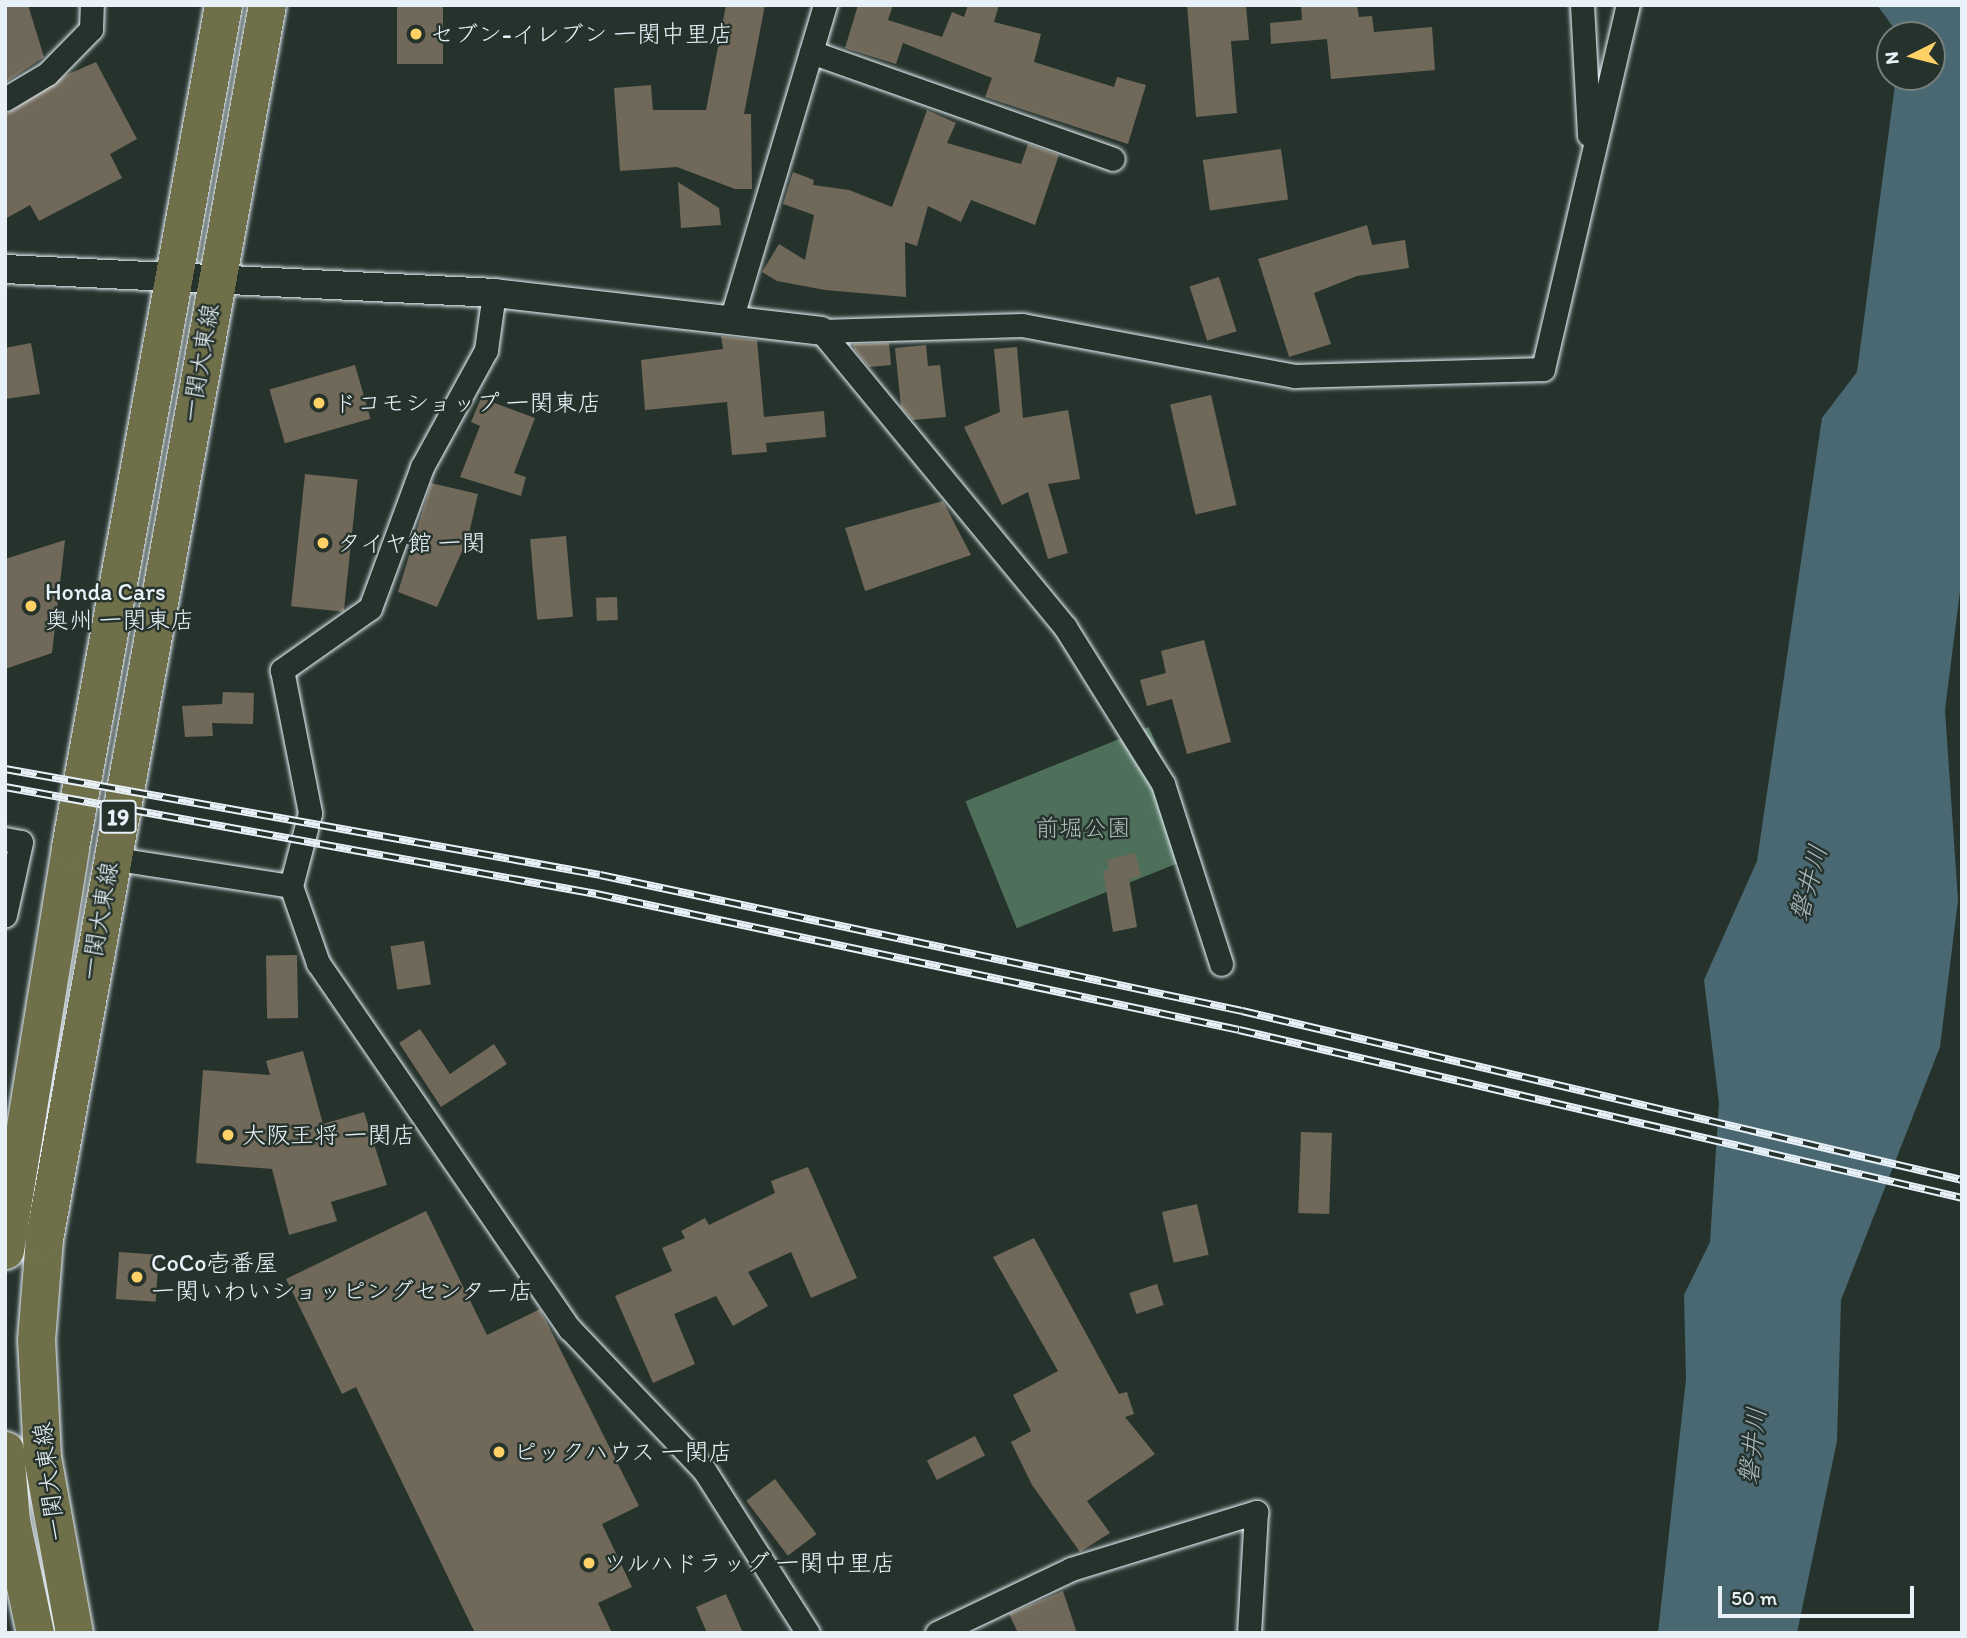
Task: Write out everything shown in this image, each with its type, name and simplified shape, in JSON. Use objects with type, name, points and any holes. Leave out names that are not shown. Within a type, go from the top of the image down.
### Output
[{"type":"main road","name":"一関大東線","points":[[5,1250],[8,1210],[172,275],[223,5]]},
{"type":"main road","name":"一関大東線","points":[[74,1633],[43,1457],[36,1340],[44,1238],[215,277],[267,5]]},
{"type":"main road","name":"一関大東線","points":[[5,1450],[11,1521],[35,1633]]},
{"type":"street","points":[[5,100],[47,74],[91,29],[92,5]]},
{"type":"street","points":[[732,320],[825,5]]},
{"type":"street","points":[[1582,5],[1590,163]]},
{"type":"street","points":[[5,269],[215,277],[494,293],[821,331],[1022,325],[1295,376],[1532,373],[1543,369],[1628,5]]},
{"type":"street","points":[[811,52],[1113,159]]},
{"type":"street","points":[[494,293],[486,350],[422,467],[370,608],[282,670],[310,813],[291,886],[318,963],[570,1329],[704,1470],[808,1633]]},
{"type":"street","points":[[821,331],[1065,627],[1163,784],[1221,964]]},
{"type":"street","points":[[5,839],[21,842],[5,915]]},
{"type":"street","points":[[110,858],[291,886]]},
{"type":"street","points":[[937,1633],[1071,1569],[1256,1512],[1249,1633]]},
{"type":"green space","name":"前堀公園","points":[[1149,727],[1200,854],[1017,928],[965,801]]},
{"type":"water","name":"磐井川","points":[[1877,5],[1962,5],[1962,575],[1945,710],[1958,900],[1940,1047],[1841,1300],[1837,1441],[1797,1633],[1658,1633],[1686,1379],[1684,1295],[1710,1242],[1719,1103],[1704,980],[1757,861],[1822,418],[1857,372],[1894,91],[1946,91],[1946,21],[1889,21]]},
{"type":"building","points":[[5,5],[28,5],[44,57],[5,83]]},
{"type":"building","name":"セブン-イレブン 一関中里店","points":[[397,5],[443,5],[443,64],[397,64]]},
{"type":"building","points":[[726,5],[765,5],[744,114],[751,114],[752,189],[735,189],[677,167],[620,171],[614,88],[651,85],[653,110],[706,110]]},
{"type":"building","points":[[858,5],[893,5],[888,20],[942,37],[952,12],[964,17],[968,5],[999,5],[994,22],[1041,34],[1034,62],[1114,87],[1117,77],[1146,85],[1128,144],[985,97],[992,78],[903,43],[896,64],[845,48]]},
{"type":"building","points":[[1187,5],[1246,5],[1249,40],[1231,41],[1237,113],[1196,117]]},
{"type":"building","points":[[1301,5],[1357,5],[1359,17],[1372,16],[1374,32],[1432,27],[1435,70],[1331,79],[1327,39],[1271,44],[1270,23],[1302,20]]},
{"type":"building","points":[[96,62],[137,139],[110,154],[122,178],[39,221],[30,205],[5,219],[5,115],[66,75]]},
{"type":"building","points":[[927,110],[956,123],[947,143],[1021,164],[1028,144],[1059,155],[1035,225],[971,200],[961,222],[928,206],[917,246],[905,242],[906,297],[825,290],[777,281],[762,272],[779,244],[805,260],[814,215],[783,204],[793,172],[814,180],[813,185],[849,190],[892,207]]},
{"type":"building","points":[[1281,149],[1288,200],[1210,210],[1203,160]]},
{"type":"building","points":[[678,182],[719,208],[721,225],[681,228]]},
{"type":"building","points":[[1367,225],[1372,245],[1405,240],[1409,268],[1357,276],[1314,293],[1331,344],[1289,357],[1258,259]]},
{"type":"building","points":[[1219,277],[1237,331],[1207,341],[1190,287]]},
{"type":"building","points":[[721,336],[757,340],[764,417],[824,411],[826,437],[766,443],[767,452],[732,455],[727,402],[645,410],[641,360],[723,349]]},
{"type":"building","points":[[31,343],[40,394],[5,399],[5,348]]},
{"type":"building","points":[[889,343],[891,365],[869,367],[853,344]]},
{"type":"building","points":[[926,345],[928,366],[940,365],[946,417],[913,420],[901,407],[895,348]]},
{"type":"building","points":[[1017,347],[1023,418],[1068,410],[1080,479],[1048,484],[1068,553],[1048,559],[1028,492],[1002,505],[964,427],[1000,412],[994,349]]},
{"type":"building","name":"ドコモショップ 一関東店","points":[[355,365],[370,419],[285,443],[269,390]]},
{"type":"building","points":[[1211,395],[1236,505],[1195,515],[1170,404]]},
{"type":"building","points":[[481,398],[535,418],[514,473],[526,477],[521,496],[460,477],[480,426],[471,422]]},
{"type":"building","name":"タイヤ館 一関","points":[[305,474],[358,480],[344,612],[291,606]]},
{"type":"building","points":[[431,483],[478,494],[468,538],[437,607],[398,592]]},
{"type":"building","points":[[943,501],[971,555],[865,591],[845,528]]},
{"type":"building","points":[[566,536],[573,617],[537,620],[530,539]]},
{"type":"building","name":"Honda Cars 奥州 一関東店","points":[[65,540],[52,653],[5,669],[5,559]]},
{"type":"building","points":[[617,597],[618,620],[597,621],[596,598]]},
{"type":"building","points":[[1204,640],[1231,742],[1187,754],[1172,699],[1147,706],[1140,680],[1166,673],[1161,651]]},
{"type":"building","points":[[223,692],[254,693],[253,724],[212,723],[213,736],[185,737],[182,706],[222,704]]},
{"type":"building","points":[[1135,853],[1141,876],[1129,879],[1137,927],[1113,932],[1103,871],[1109,869],[1107,860]]},
{"type":"building","points":[[424,941],[431,984],[397,990],[390,946]]},
{"type":"building","points":[[297,955],[298,1018],[267,1019],[266,956]]},
{"type":"building","points":[[420,1029],[450,1074],[494,1044],[507,1064],[441,1107],[399,1043]]},
{"type":"building","points":[[303,1051],[323,1124],[364,1112],[387,1185],[331,1202],[337,1221],[289,1235],[272,1169],[196,1163],[203,1070],[270,1075],[266,1061]]},
{"type":"building","points":[[1301,1132],[1332,1133],[1329,1214],[1298,1213]]},
{"type":"building","points":[[808,1167],[857,1278],[811,1298],[791,1252],[748,1272],[768,1306],[733,1326],[716,1296],[674,1314],[695,1364],[653,1383],[615,1296],[672,1271],[662,1248],[685,1238],[681,1231],[705,1218],[709,1225],[775,1193],[771,1181]]},
{"type":"building","points":[[1197,1204],[1209,1255],[1174,1263],[1162,1212]]},
{"type":"building","points":[[426,1211],[487,1335],[540,1309],[639,1506],[602,1524],[632,1587],[598,1603],[612,1633],[475,1633],[356,1387],[342,1394],[286,1279]]},
{"type":"building","points":[[1034,1238],[1119,1394],[1127,1392],[1134,1414],[1125,1417],[1155,1454],[1087,1501],[1110,1533],[1080,1552],[1032,1485],[1011,1442],[1031,1431],[1013,1395],[1058,1371],[993,1257]]},
{"type":"building","name":"CoCo壱番屋 一関いわいショッピングセンター店","points":[[119,1252],[159,1255],[156,1302],[116,1299]]},
{"type":"building","points":[[1157,1284],[1164,1305],[1136,1314],[1129,1293]]},
{"type":"building","points":[[975,1436],[985,1456],[937,1480],[927,1461]]},
{"type":"building","points":[[775,1479],[817,1534],[788,1556],[746,1501]]},
{"type":"building","points":[[1063,1591],[1077,1633],[1018,1633],[1009,1614]]},
{"type":"building","points":[[726,1594],[743,1633],[707,1633],[696,1607]]},
{"type":"railway","points":[[5,769],[600,875],[1242,1011],[1962,1180]]},
{"type":"railway","points":[[5,787],[596,894],[1239,1030],[1962,1198]]},
{"type":"place","name":"セブン-イレブン 一関中里店","points":[[416,34]]},
{"type":"place","name":"ドコモショップ 一関東店","points":[[319,403]]},
{"type":"place","name":"タイヤ館 一関","points":[[323,543]]},
{"type":"place","name":"Honda Cars 奥州 一関東店","points":[[31,606]]},
{"type":"place","name":"大阪王将 一関店","points":[[228,1135]]},
{"type":"place","name":"CoCo壱番屋 一関いわいショッピングセンター店","points":[[137,1277]]},
{"type":"place","name":"ピックハウス 一関店","points":[[499,1452]]},
{"type":"place","name":"ツルハドラッグ 一関中里店","points":[[589,1563]]}]
